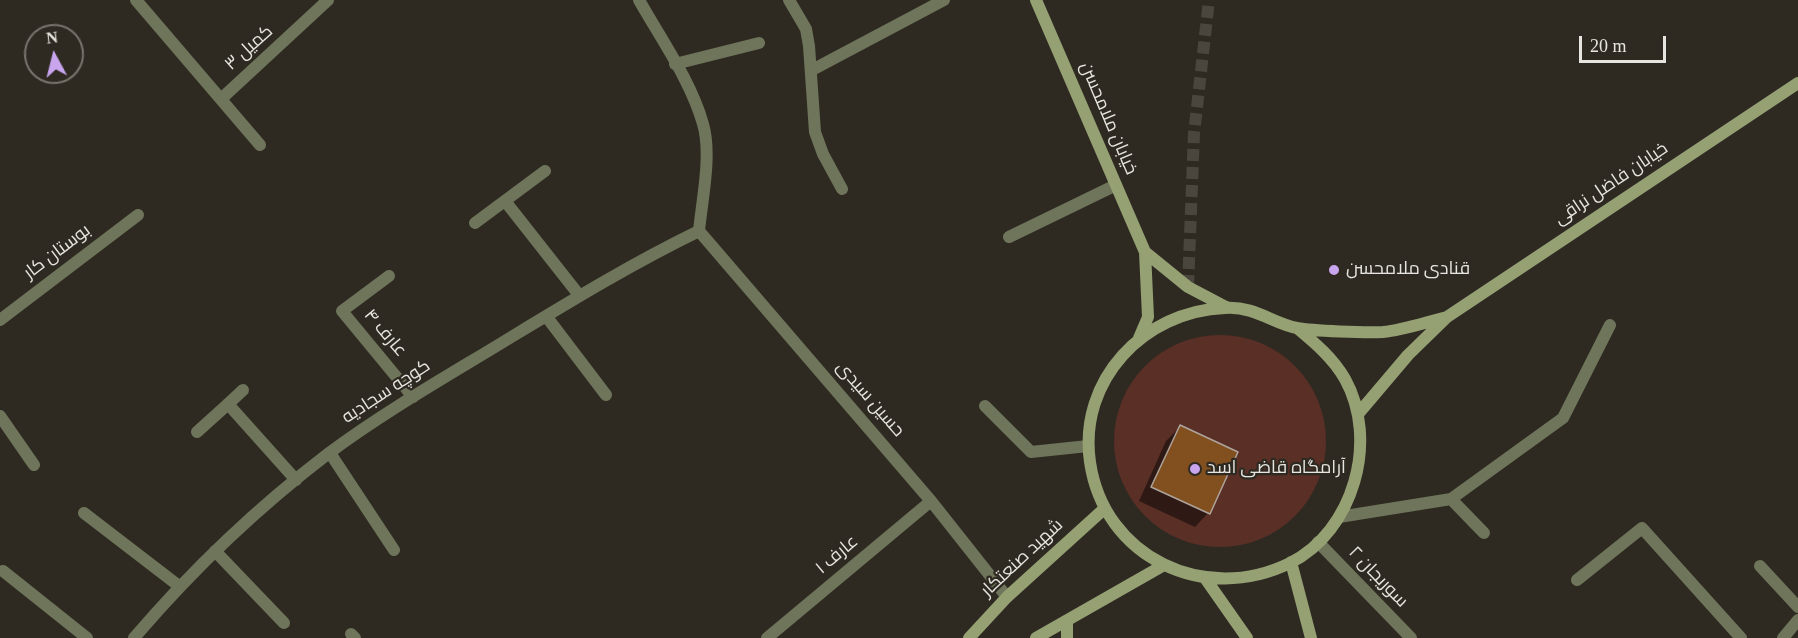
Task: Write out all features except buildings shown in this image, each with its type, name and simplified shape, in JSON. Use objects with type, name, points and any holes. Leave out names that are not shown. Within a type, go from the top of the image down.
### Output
[{"type":"main road","name":"خیابان ملامحسن","points":[[1036,0],[1145,252]]},
{"type":"main road","name":"خیابان فاضل نراقی","points":[[1447,317],[1798,83]]},
{"type":"main road","points":[[1145,252],[1188,287],[1226,307],[1263,313],[1297,328],[1325,351],[1345,380],[1358,414],[1361,449],[1354,485],[1339,517],[1318,542],[1291,562],[1250,577],[1205,578],[1164,565],[1142,552],[1123,535],[1104,509],[1092,478],[1088,446],[1091,415],[1101,386],[1117,359],[1139,338],[1180,315],[1226,307]]},
{"type":"main road","points":[[1139,338],[1148,317],[1145,252]]},
{"type":"main road","points":[[1297,328],[1383,332],[1447,317]]},
{"type":"main road","points":[[1358,414],[1408,355],[1447,317]]},
{"type":"main road","name":"شهید صنعتکار","points":[[969,638],[1007,597],[1104,509]]},
{"type":"main road","points":[[1291,562],[1311,638]]},
{"type":"main road","points":[[1036,638],[1164,565]]},
{"type":"main road","points":[[1205,578],[1247,638]]},
{"type":"main road","points":[[1067,621],[1067,638]]},
{"type":"street","points":[[136,0],[260,146]]},
{"type":"street","name":"کمیل ۳","points":[[221,99],[328,0]]},
{"type":"street","points":[[639,0],[675,64],[704,126],[705,163],[699,231]]},
{"type":"street","points":[[789,0],[806,29],[812,70],[815,132],[823,154],[842,189]]},
{"type":"street","points":[[812,70],[944,0]]},
{"type":"street","points":[[675,64],[759,43]]},
{"type":"street","points":[[475,224],[545,171]]},
{"type":"street","points":[[1009,237],[1116,185]]},
{"type":"street","points":[[505,201],[579,295]]},
{"type":"street","name":"بوستان کار","points":[[0,320],[138,215]]},
{"type":"street","name":"کوچه سجادیه","points":[[134,638],[179,586],[215,551],[330,453],[413,397],[579,295],[641,259],[699,231]]},
{"type":"street","name":"حسین سیدی","points":[[699,231],[932,501],[1007,597]]},
{"type":"street","name":"عارف ۴","points":[[389,276],[342,312],[413,397]]},
{"type":"street","points":[[546,316],[606,395]]},
{"type":"street","points":[[1339,517],[1451,499],[1563,418],[1610,325]]},
{"type":"street","points":[[197,432],[243,390]]},
{"type":"street","points":[[228,404],[296,480]]},
{"type":"street","points":[[985,406],[1031,452],[1088,446]]},
{"type":"street","points":[[0,417],[34,465]]},
{"type":"street","points":[[330,453],[394,550]]},
{"type":"street","points":[[1451,499],[1484,533]]},
{"type":"street","name":"عارف ۱","points":[[767,638],[932,501]]},
{"type":"street","points":[[84,513],[179,586]]},
{"type":"street","points":[[1577,580],[1642,528],[1741,638]]},
{"type":"street","name":"سوریجان ۲","points":[[1318,542],[1411,638]]},
{"type":"street","points":[[215,551],[284,622]]},
{"type":"street","points":[[1760,566],[1798,607]]},
{"type":"street","points":[[3,571],[87,638]]},
{"type":"street","points":[[1783,638],[1798,620]]},
{"type":"shaded area","points":[[1220,335],[1241,337],[1260,343],[1279,353],[1295,366],[1308,382],[1318,401],[1324,420],[1326,441],[1324,462],[1318,481],[1308,500],[1295,516],[1279,529],[1260,539],[1241,545],[1220,547],[1199,545],[1180,539],[1161,529],[1145,516],[1132,500],[1122,481],[1116,462],[1114,441],[1116,420],[1122,401],[1132,382],[1145,366],[1161,353],[1180,343],[1199,337]]},
{"type":"tunnel","points":[[1188,287],[1194,134],[1209,0]]},
{"type":"place","name":"قنادی ملامحسن","points":[[1334,270]]},
{"type":"place","name":"آرامگاه قاضی اسد","points":[[1195,469]]}]
